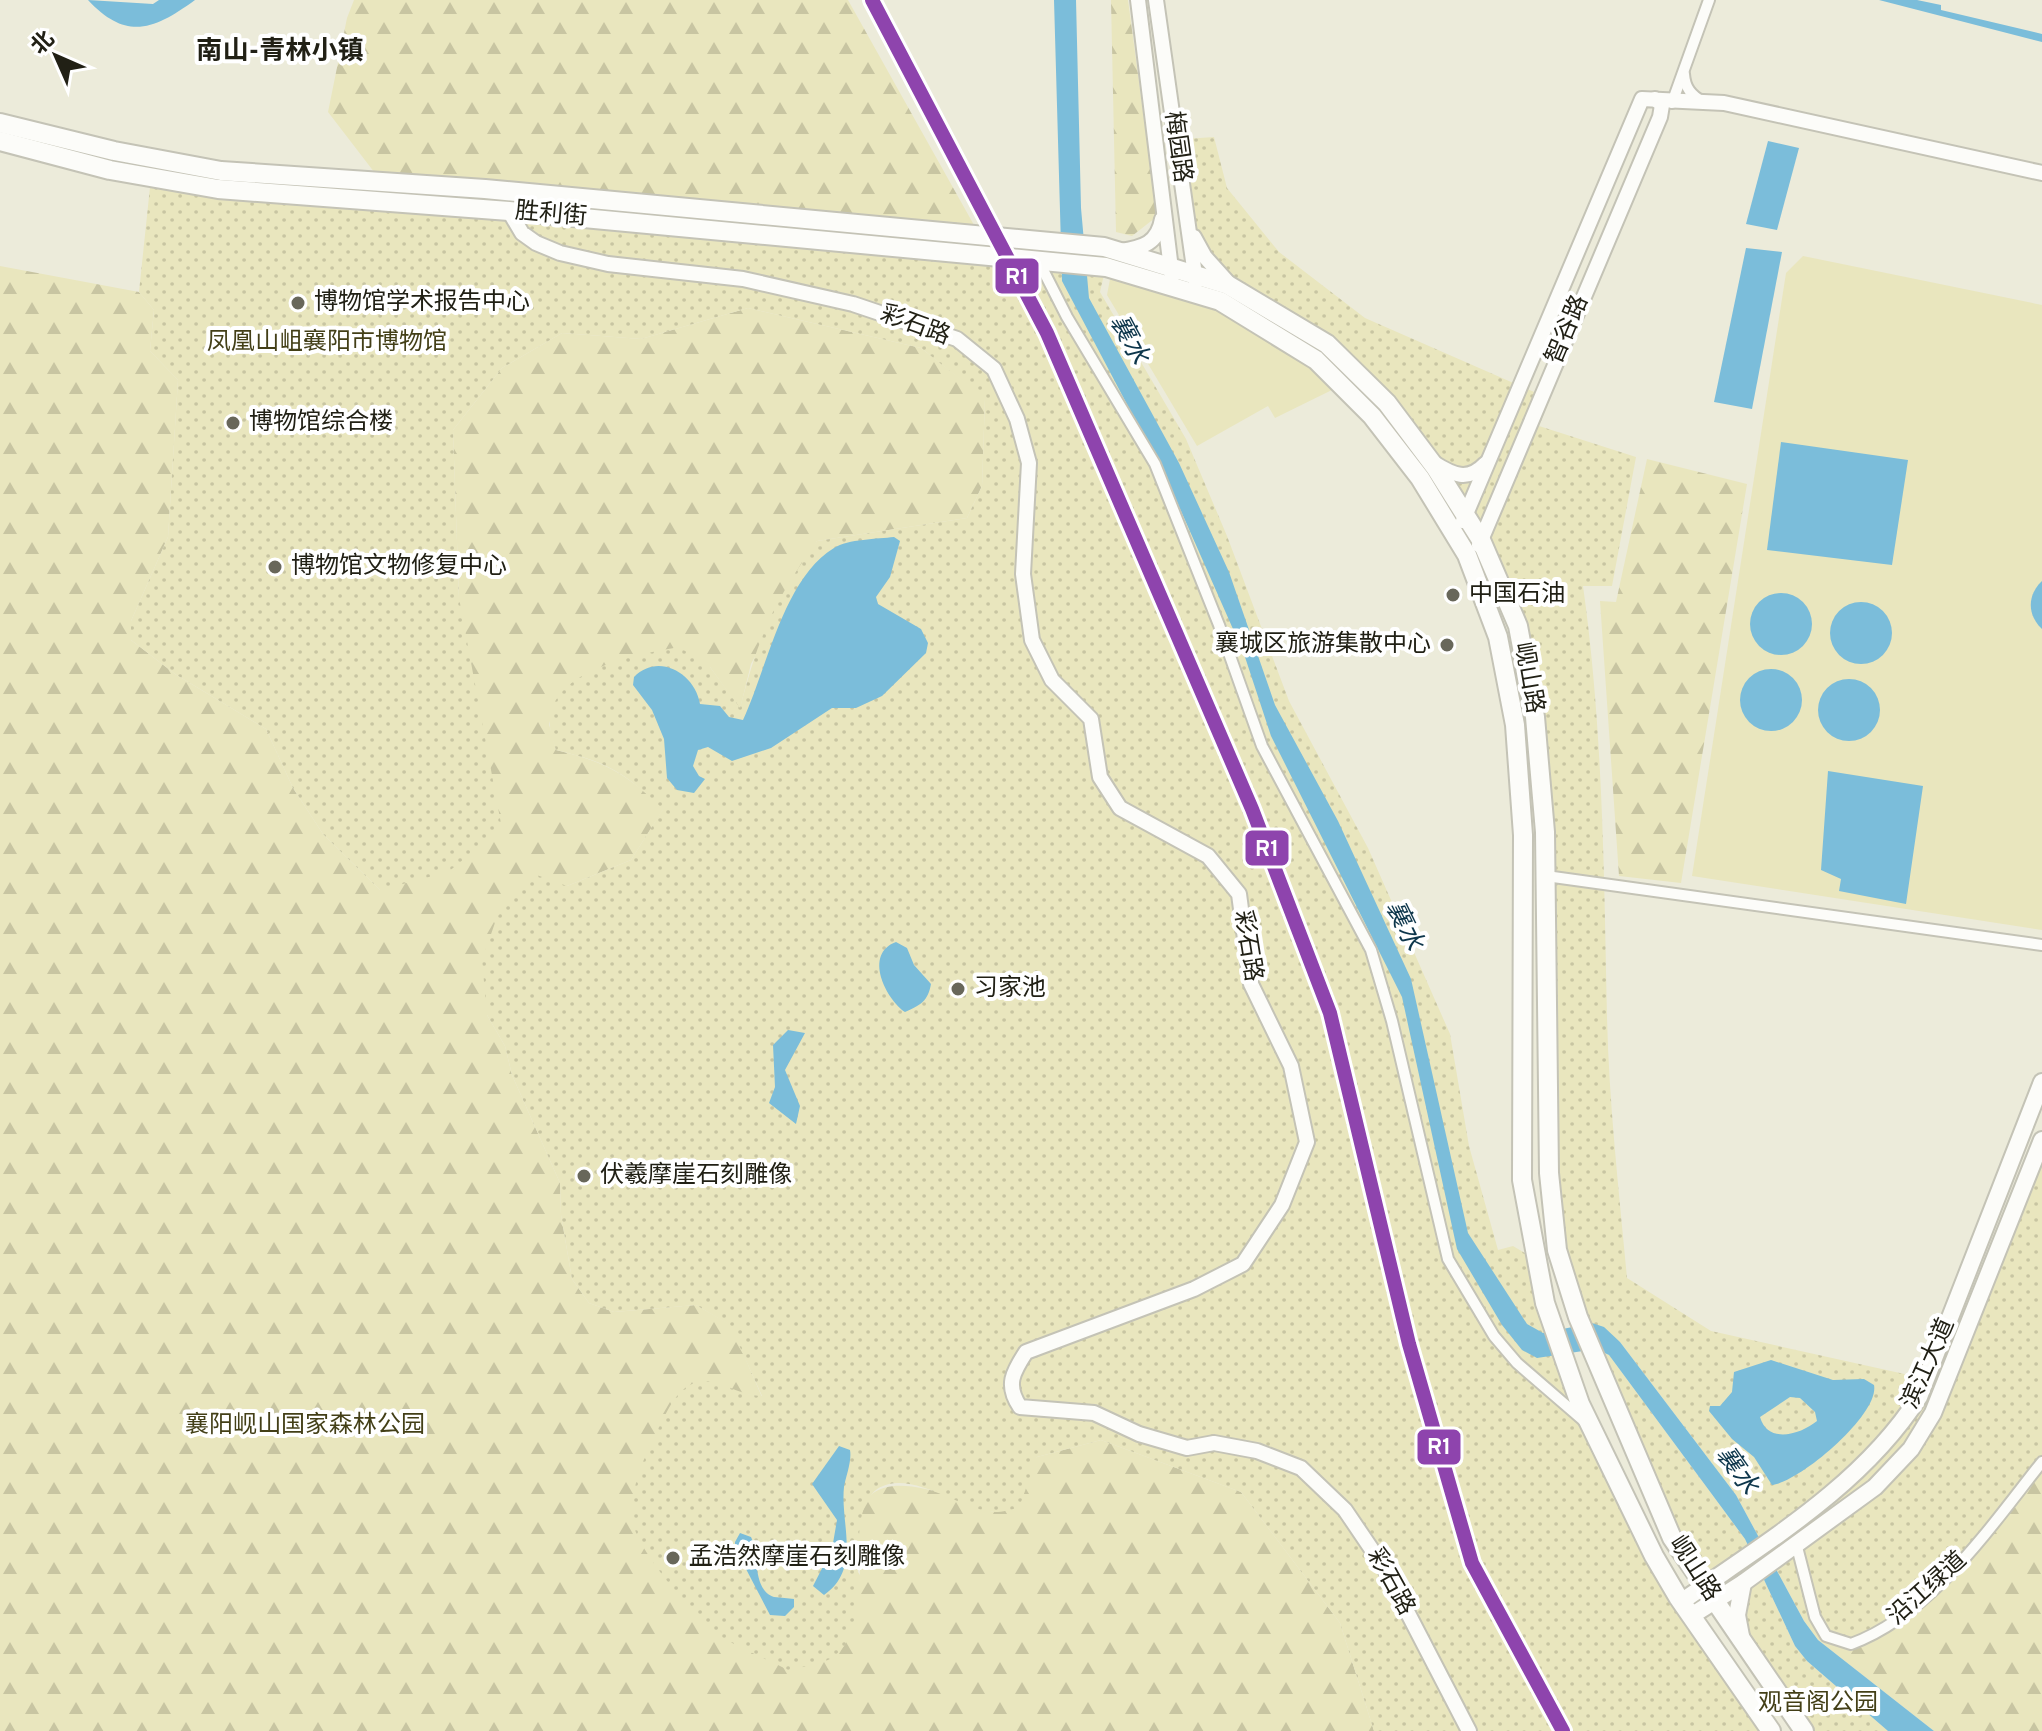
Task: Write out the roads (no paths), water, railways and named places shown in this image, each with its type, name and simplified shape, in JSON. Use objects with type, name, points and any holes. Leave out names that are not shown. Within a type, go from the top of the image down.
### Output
[{"type":"highway","name":"胜利街","points":[[0,123],[114,151],[221,171],[485,189],[1045,252],[1106,267]]},
{"type":"highway","name":"胜利街","points":[[0,141],[110,170],[218,189],[1045,252],[1110,249]]},
{"type":"highway","name":"岘山路","points":[[1110,249],[1232,287],[1327,344],[1387,403],[1432,462],[1481,540],[1518,626],[1535,717],[1546,876],[1549,1173],[1557,1250],[1578,1317],[1672,1538],[1804,1731]]},
{"type":"highway","name":"岘山路","points":[[1106,267],[1220,301],[1316,360],[1372,416],[1420,478],[1470,563],[1498,637],[1515,725],[1523,835],[1522,1180],[1535,1259],[1554,1330],[1577,1394],[1654,1556],[1686,1609],[1771,1731]]},
{"type":"main road","name":"滨江大道","points":[[1686,1609],[1709,1592],[1734,1563],[1862,1469],[1897,1432],[1919,1397],[2042,1082]]},
{"type":"main road","name":"滨江大道","points":[[1709,1592],[1743,1583],[1875,1487],[1911,1449],[1926,1425],[2042,1140]]},
{"type":"main road","points":[[1672,1538],[1700,1565],[1713,1570],[1734,1563]]},
{"type":"main road","points":[[1742,1640],[1737,1615],[1743,1583]]},
{"type":"street","name":"梅园路","points":[[1138,0],[1173,287]]},
{"type":"street","name":"梅园路","points":[[1156,0],[1197,294]]},
{"type":"street","points":[[1672,103],[1709,0]]},
{"type":"street","points":[[1683,70],[1685,84],[1693,96],[1705,103]]},
{"type":"street","name":"智谷路","points":[[1456,536],[1635,109],[1642,99],[1655,99],[1662,105],[1660,117],[1470,563]]},
{"type":"street","points":[[1655,99],[1672,103],[1724,103],[2042,173]]},
{"type":"street","points":[[1110,249],[1148,245],[1159,233],[1164,207]]},
{"type":"street","name":"彩石路","points":[[509,211],[522,233],[560,253],[608,264],[743,279],[853,304],[957,339],[994,369],[1017,419],[1029,463],[1023,574],[1032,640],[1052,680],[1091,719],[1100,777],[1120,808],[1208,856],[1239,894],[1249,947],[1251,984],[1291,1066],[1307,1142],[1282,1205],[1243,1264],[1194,1289],[1026,1352],[1011,1377],[1013,1396],[1020,1407],[1094,1413],[1139,1434],[1187,1448],[1214,1443],[1257,1451],[1301,1468],[1345,1510],[1385,1569],[1469,1731]]},
{"type":"street","points":[[1189,229],[1205,257],[1232,287]]},
{"type":"street","points":[[1045,252],[1067,317],[1155,464],[1219,625],[1262,746],[1371,950],[1392,1021],[1448,1259],[1494,1336],[1517,1363],[1592,1429]]},
{"type":"street","points":[[1432,462],[1458,476],[1475,474],[1488,461]]},
{"type":"street","points":[[1488,522],[1490,544],[1504,590]]},
{"type":"street","points":[[1546,876],[2042,945]]},
{"type":"street","name":"沿江绿道","points":[[1796,1543],[1815,1617],[1826,1636],[1851,1644],[1894,1623],[1961,1562],[2042,1462]]},
{"type":"water","points":[[88,0],[153,4],[159,0],[195,0],[167,18],[141,27],[116,22]]},
{"type":"water","name":"襄水","points":[[1054,0],[1076,0],[1081,208],[1089,298],[1179,463],[1229,572],[1275,705],[1338,821],[1411,979],[1468,1233],[1527,1324],[1543,1333],[1592,1323],[1604,1327],[1620,1342],[1736,1495],[1804,1621],[1818,1640],[1934,1731],[1888,1731],[1807,1661],[1795,1646],[1745,1539],[1609,1355],[1596,1349],[1537,1358],[1522,1350],[1502,1325],[1457,1249],[1402,997],[1271,736],[1244,654],[1170,486],[1062,281]]},
{"type":"water","points":[[1879,0],[1917,0],[1941,5],[1941,10],[2042,34],[2042,42]]},
{"type":"water","points":[[1768,141],[1799,148],[1777,230],[1746,224]]},
{"type":"water","points":[[1746,248],[1782,252],[1752,409],[1714,402]]},
{"type":"water","points":[[1781,442],[1908,460],[1892,565],[1767,550]]},
{"type":"water","points":[[894,537],[900,541],[890,577],[876,597],[878,604],[921,629],[928,643],[926,653],[882,696],[856,708],[832,708],[771,748],[732,761],[708,747],[698,750],[693,766],[705,779],[694,793],[677,790],[667,778],[664,739],[652,710],[633,685],[634,677],[654,666],[664,666],[683,675],[691,683],[700,704],[720,706],[729,717],[743,720],[778,626],[816,562],[840,545]]},
{"type":"water","points":[[2042,581],[2042,629],[2031,611],[2031,599]]},
{"type":"water","points":[[1781,593],[1793,595],[1803,602],[1810,612],[1810,636],[1803,646],[1793,653],[1781,655],[1769,653],[1759,646],[1752,636],[1750,624],[1752,612],[1759,602],[1769,595]]},
{"type":"water","points":[[1861,602],[1873,604],[1883,611],[1890,621],[1890,645],[1883,655],[1873,662],[1861,664],[1849,662],[1839,655],[1832,645],[1830,633],[1832,621],[1839,611],[1849,604]]},
{"type":"water","points":[[1771,669],[1783,671],[1793,678],[1800,688],[1800,712],[1793,722],[1783,729],[1771,731],[1759,729],[1749,722],[1742,712],[1740,700],[1742,688],[1749,678],[1759,671]]},
{"type":"water","points":[[1849,679],[1861,681],[1871,688],[1878,698],[1878,722],[1871,732],[1861,739],[1849,741],[1837,739],[1827,732],[1820,722],[1818,710],[1820,698],[1827,688],[1837,681]]},
{"type":"water","points":[[1828,771],[1923,786],[1906,904],[1839,891],[1841,879],[1821,870]]},
{"type":"water","points":[[896,942],[907,948],[914,965],[931,984],[923,1002],[905,1012],[885,987],[879,966],[886,948]]},
{"type":"water","points":[[788,1030],[805,1033],[785,1070],[800,1106],[796,1124],[769,1103],[775,1087],[773,1045]]},
{"type":"water","points":[[1771,1360],[1833,1380],[1864,1379],[1874,1385],[1865,1412],[1836,1445],[1801,1472],[1772,1485],[1754,1457],[1732,1439],[1709,1411],[1710,1406],[1720,1406],[1732,1392],[1734,1372]],"holes":[[[1790,1397],[1800,1398],[1815,1412],[1817,1421],[1802,1430],[1786,1434],[1777,1434],[1764,1426],[1760,1417]]]},
{"type":"water","points":[[839,1446],[850,1450],[844,1487],[846,1559],[836,1584],[824,1595],[813,1586],[832,1549],[837,1520],[812,1484]]},
{"type":"water","points":[[740,1533],[751,1537],[762,1587],[774,1597],[794,1599],[794,1607],[785,1616],[770,1615],[746,1569],[735,1556],[735,1542]]},
{"type":"place","name":"博物馆学术报告中心","points":[[298,303]]},
{"type":"place","name":"博物馆综合楼","points":[[233,423]]},
{"type":"place","name":"博物馆文物修复中心","points":[[275,567]]},
{"type":"place","name":"中国石油","points":[[1453,595]]},
{"type":"place","name":"襄城区旅游集散中心","points":[[1447,645]]},
{"type":"place","name":"习家池","points":[[958,989]]},
{"type":"place","name":"伏羲摩崖石刻雕像","points":[[584,1176]]},
{"type":"place","name":"孟浩然摩崖石刻雕像","points":[[673,1558]]},
{"type":"district","name":"南山-青林小镇","points":[[280,52]]},
{"type":"park label","name":"凤凰山岨·襄阳市博物馆","points":[[327,343]]},
{"type":"park label","name":"襄阳岘山国家森林公园","points":[[305,1426]]},
{"type":"park label","name":"观音阁公园","points":[[1818,1704]]}]
